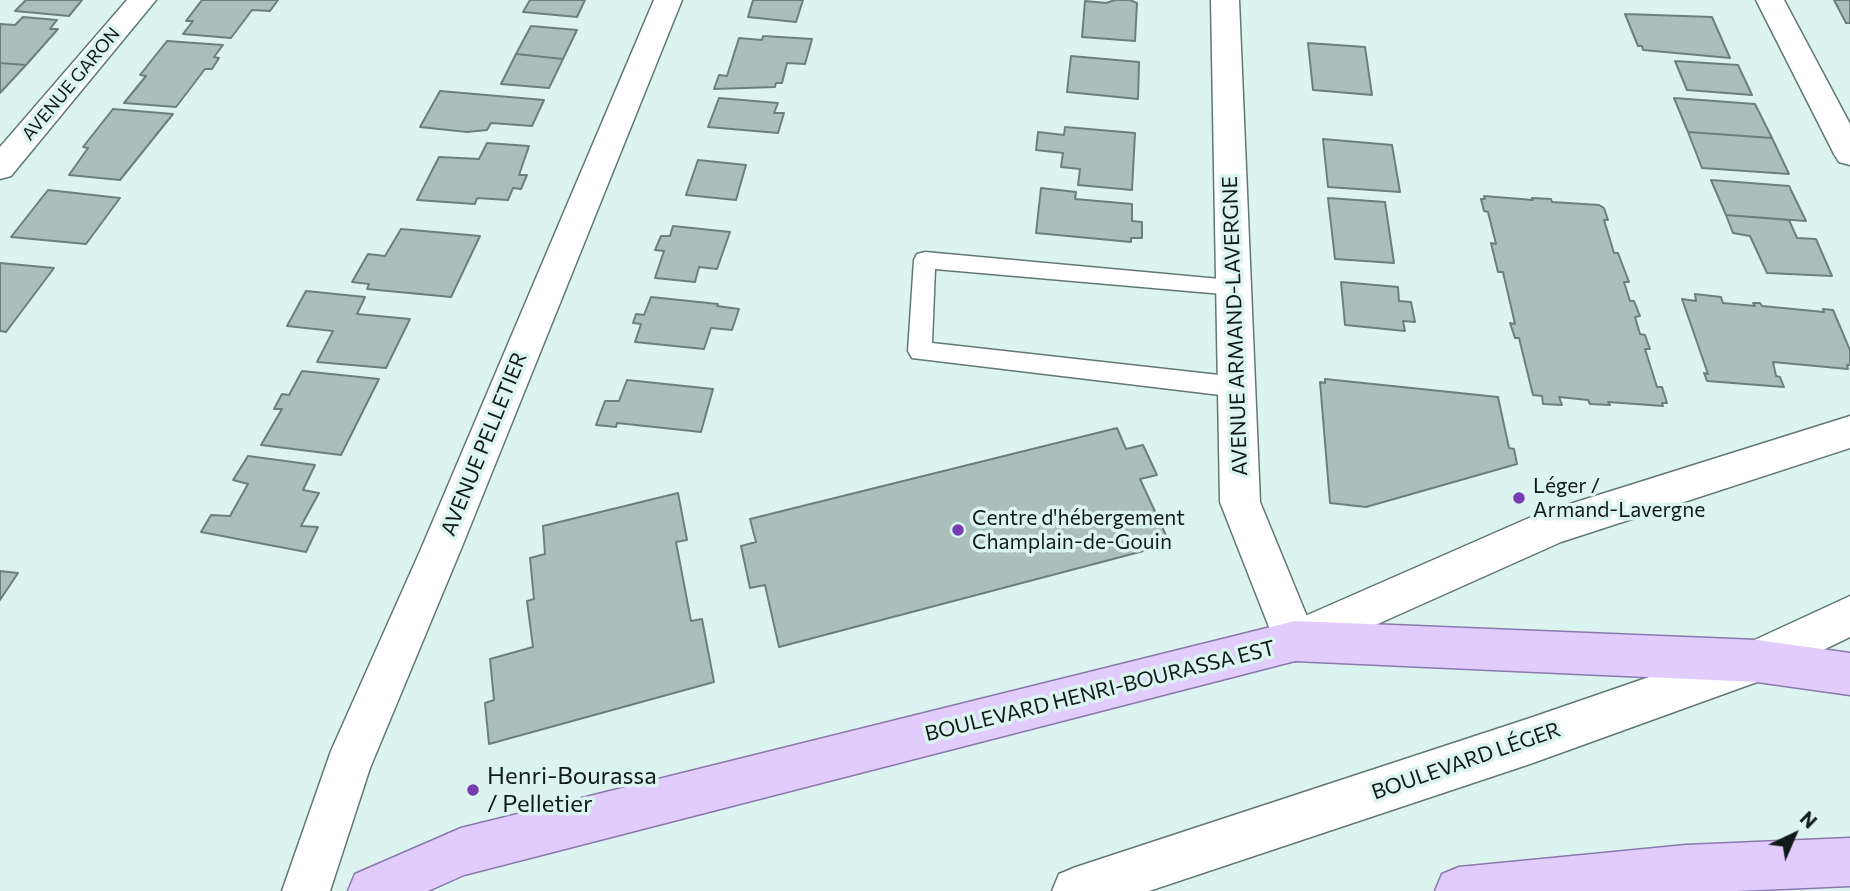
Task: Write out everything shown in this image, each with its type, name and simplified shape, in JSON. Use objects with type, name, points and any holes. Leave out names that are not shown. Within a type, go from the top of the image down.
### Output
[{"type":"main road","name":"BOULEVARD HENRI-BOURASSA EST","points":[[372,891],[461,852],[1295,641],[1757,661],[1850,674]]},
{"type":"main road","points":[[1460,891],[1686,869],[1850,862]]},
{"type":"street","name":"AVENUE GARON","points":[[0,168],[142,0]]},
{"type":"street","name":"AVENUE PELLETIER","points":[[306,891],[347,767],[441,550],[668,0]]},
{"type":"street","name":"AVENUE ARMAND-LAVERGNE","points":[[1225,0],[1240,502],[1295,641]]},
{"type":"street","points":[[1770,0],[1850,154]]},
{"type":"street","points":[[1295,641],[1552,527],[1850,432]]},
{"type":"street","name":"BOULEVARD LÉGER","points":[[1076,891],[1517,745],[1757,661],[1850,616]]},
{"type":"lane","points":[[1234,287],[925,260],[920,351],[1237,387]]},
{"type":"building","points":[[26,0],[82,0],[69,16],[15,11]]},
{"type":"building","points":[[202,0],[278,0],[270,11],[252,10],[231,38],[183,34],[193,21],[186,21]]},
{"type":"building","points":[[530,0],[585,0],[577,17],[523,12]]},
{"type":"building","points":[[753,0],[803,0],[796,22],[748,17]]},
{"type":"building","points":[[1115,0],[1137,3],[1135,41],[1082,37],[1085,1],[1106,3]]},
{"type":"building","points":[[1834,0],[1850,0],[1850,23],[1846,23]]},
{"type":"building","points":[[1625,14],[1712,17],[1730,58],[1643,50],[1642,46],[1638,46]]},
{"type":"building","points":[[23,17],[57,20],[50,29],[58,29],[26,65],[0,63],[0,24],[15,25]]},
{"type":"building","points":[[531,26],[577,30],[563,59],[516,54]]},
{"type":"building","points":[[763,36],[812,39],[805,64],[787,63],[782,83],[776,83],[775,87],[714,89],[719,75],[727,76],[739,38],[762,40]]},
{"type":"building","points":[[167,41],[223,45],[214,57],[219,58],[212,69],[205,69],[176,107],[124,103],[146,76],[140,75]]},
{"type":"building","points":[[1308,43],[1365,47],[1372,95],[1313,90]]},
{"type":"building","points":[[516,54],[563,59],[549,88],[501,84]]},
{"type":"building","points":[[1071,56],[1139,62],[1138,99],[1067,92]]},
{"type":"building","points":[[1675,61],[1738,65],[1752,95],[1687,90]]},
{"type":"building","points":[[0,63],[26,65],[0,93]]},
{"type":"building","points":[[440,91],[544,100],[532,126],[491,123],[487,130],[467,132],[420,127]]},
{"type":"building","points":[[719,98],[778,103],[774,113],[784,113],[778,133],[708,127]]},
{"type":"building","points":[[1674,98],[1755,104],[1772,138],[1688,132]]},
{"type":"building","points":[[113,109],[173,114],[120,180],[69,175],[88,148],[83,147]]},
{"type":"building","points":[[1065,127],[1135,133],[1132,190],[1078,185],[1080,169],[1061,167],[1063,153],[1036,150],[1038,132],[1064,135]]},
{"type":"building","points":[[1688,132],[1772,138],[1789,174],[1702,168]]},
{"type":"building","points":[[1323,139],[1392,145],[1400,192],[1328,187]]},
{"type":"building","points":[[487,143],[529,146],[519,175],[527,175],[521,189],[513,188],[508,200],[477,198],[475,204],[417,200],[439,157],[479,159]]},
{"type":"building","points":[[698,160],[746,165],[736,200],[686,195]]},
{"type":"building","points":[[1711,180],[1789,186],[1806,221],[1726,215]]},
{"type":"building","points":[[1041,188],[1076,192],[1075,199],[1132,204],[1132,221],[1142,222],[1142,238],[1131,238],[1131,242],[1036,233]]},
{"type":"building","points":[[48,190],[120,198],[86,244],[11,237]]},
{"type":"building","points":[[1484,196],[1551,199],[1552,202],[1599,205],[1604,208],[1608,220],[1604,220],[1614,253],[1618,253],[1629,282],[1624,282],[1630,301],[1634,301],[1640,316],[1635,317],[1640,334],[1645,335],[1650,349],[1645,349],[1657,387],[1662,387],[1667,403],[1662,403],[1663,406],[1608,402],[1610,405],[1590,404],[1588,400],[1559,397],[1562,405],[1543,404],[1542,396],[1533,395],[1519,338],[1515,338],[1510,323],[1515,324],[1503,272],[1498,272],[1491,243],[1496,244],[1488,212],[1484,211],[1481,199],[1485,199]]},
{"type":"building","points":[[1328,198],[1385,202],[1394,263],[1335,259]]},
{"type":"building","points":[[1726,215],[1789,220],[1797,238],[1816,239],[1832,276],[1767,273],[1750,236],[1733,233]]},
{"type":"building","points":[[673,226],[730,232],[717,269],[699,267],[695,282],[655,278],[664,251],[655,250],[661,236],[670,236]]},
{"type":"building","points":[[401,229],[480,236],[451,297],[367,289],[369,284],[352,282],[368,254],[385,256]]},
{"type":"building","points":[[0,263],[54,268],[6,332],[0,331]]},
{"type":"building","points":[[1341,282],[1398,287],[1399,301],[1411,302],[1415,322],[1403,321],[1405,331],[1345,325]]},
{"type":"building","points":[[306,291],[365,297],[357,314],[410,319],[386,368],[317,362],[333,331],[287,326]]},
{"type":"building","points":[[1695,294],[1721,297],[1723,303],[1755,306],[1753,303],[1760,303],[1762,306],[1824,312],[1823,309],[1833,310],[1850,350],[1850,365],[1847,365],[1848,369],[1773,362],[1776,376],[1780,377],[1784,387],[1707,381],[1704,373],[1708,374],[1682,299],[1696,301]]},
{"type":"building","points":[[651,297],[718,304],[717,306],[739,309],[732,330],[711,328],[704,349],[635,342],[641,324],[633,323],[636,314],[644,315]]},
{"type":"building","points":[[302,371],[379,379],[341,455],[261,445],[282,409],[274,409],[282,394],[289,395]]},
{"type":"building","points":[[1325,379],[1498,397],[1509,448],[1514,449],[1517,464],[1366,507],[1330,503],[1320,382],[1325,383]]},
{"type":"building","points":[[627,380],[713,389],[701,432],[617,423],[616,427],[596,425],[605,401],[619,401]]},
{"type":"building","name":"Centre d'hébergement Champlain-de-Gouin","points":[[1117,428],[1126,449],[1143,445],[1157,475],[1140,479],[1170,544],[779,647],[765,585],[750,588],[741,546],[756,542],[750,519]]},
{"type":"building","points":[[248,456],[315,465],[303,490],[319,493],[301,526],[318,527],[306,552],[201,532],[211,515],[230,516],[248,484],[233,480]]},
{"type":"building","points":[[678,493],[687,540],[676,542],[691,621],[702,619],[714,682],[489,744],[485,703],[494,700],[490,659],[533,647],[527,601],[534,599],[530,558],[545,554],[543,526]]},
{"type":"building","points":[[0,571],[18,573],[0,600]]},
{"type":"place","name":"Léger / Armand-Lavergne","points":[[1519,498]]},
{"type":"place","name":"Centre d'hébergement Champlain-de-Gouin","points":[[958,530]]},
{"type":"place","name":"Henri-Bourassa / Pelletier","points":[[473,790]]}]
